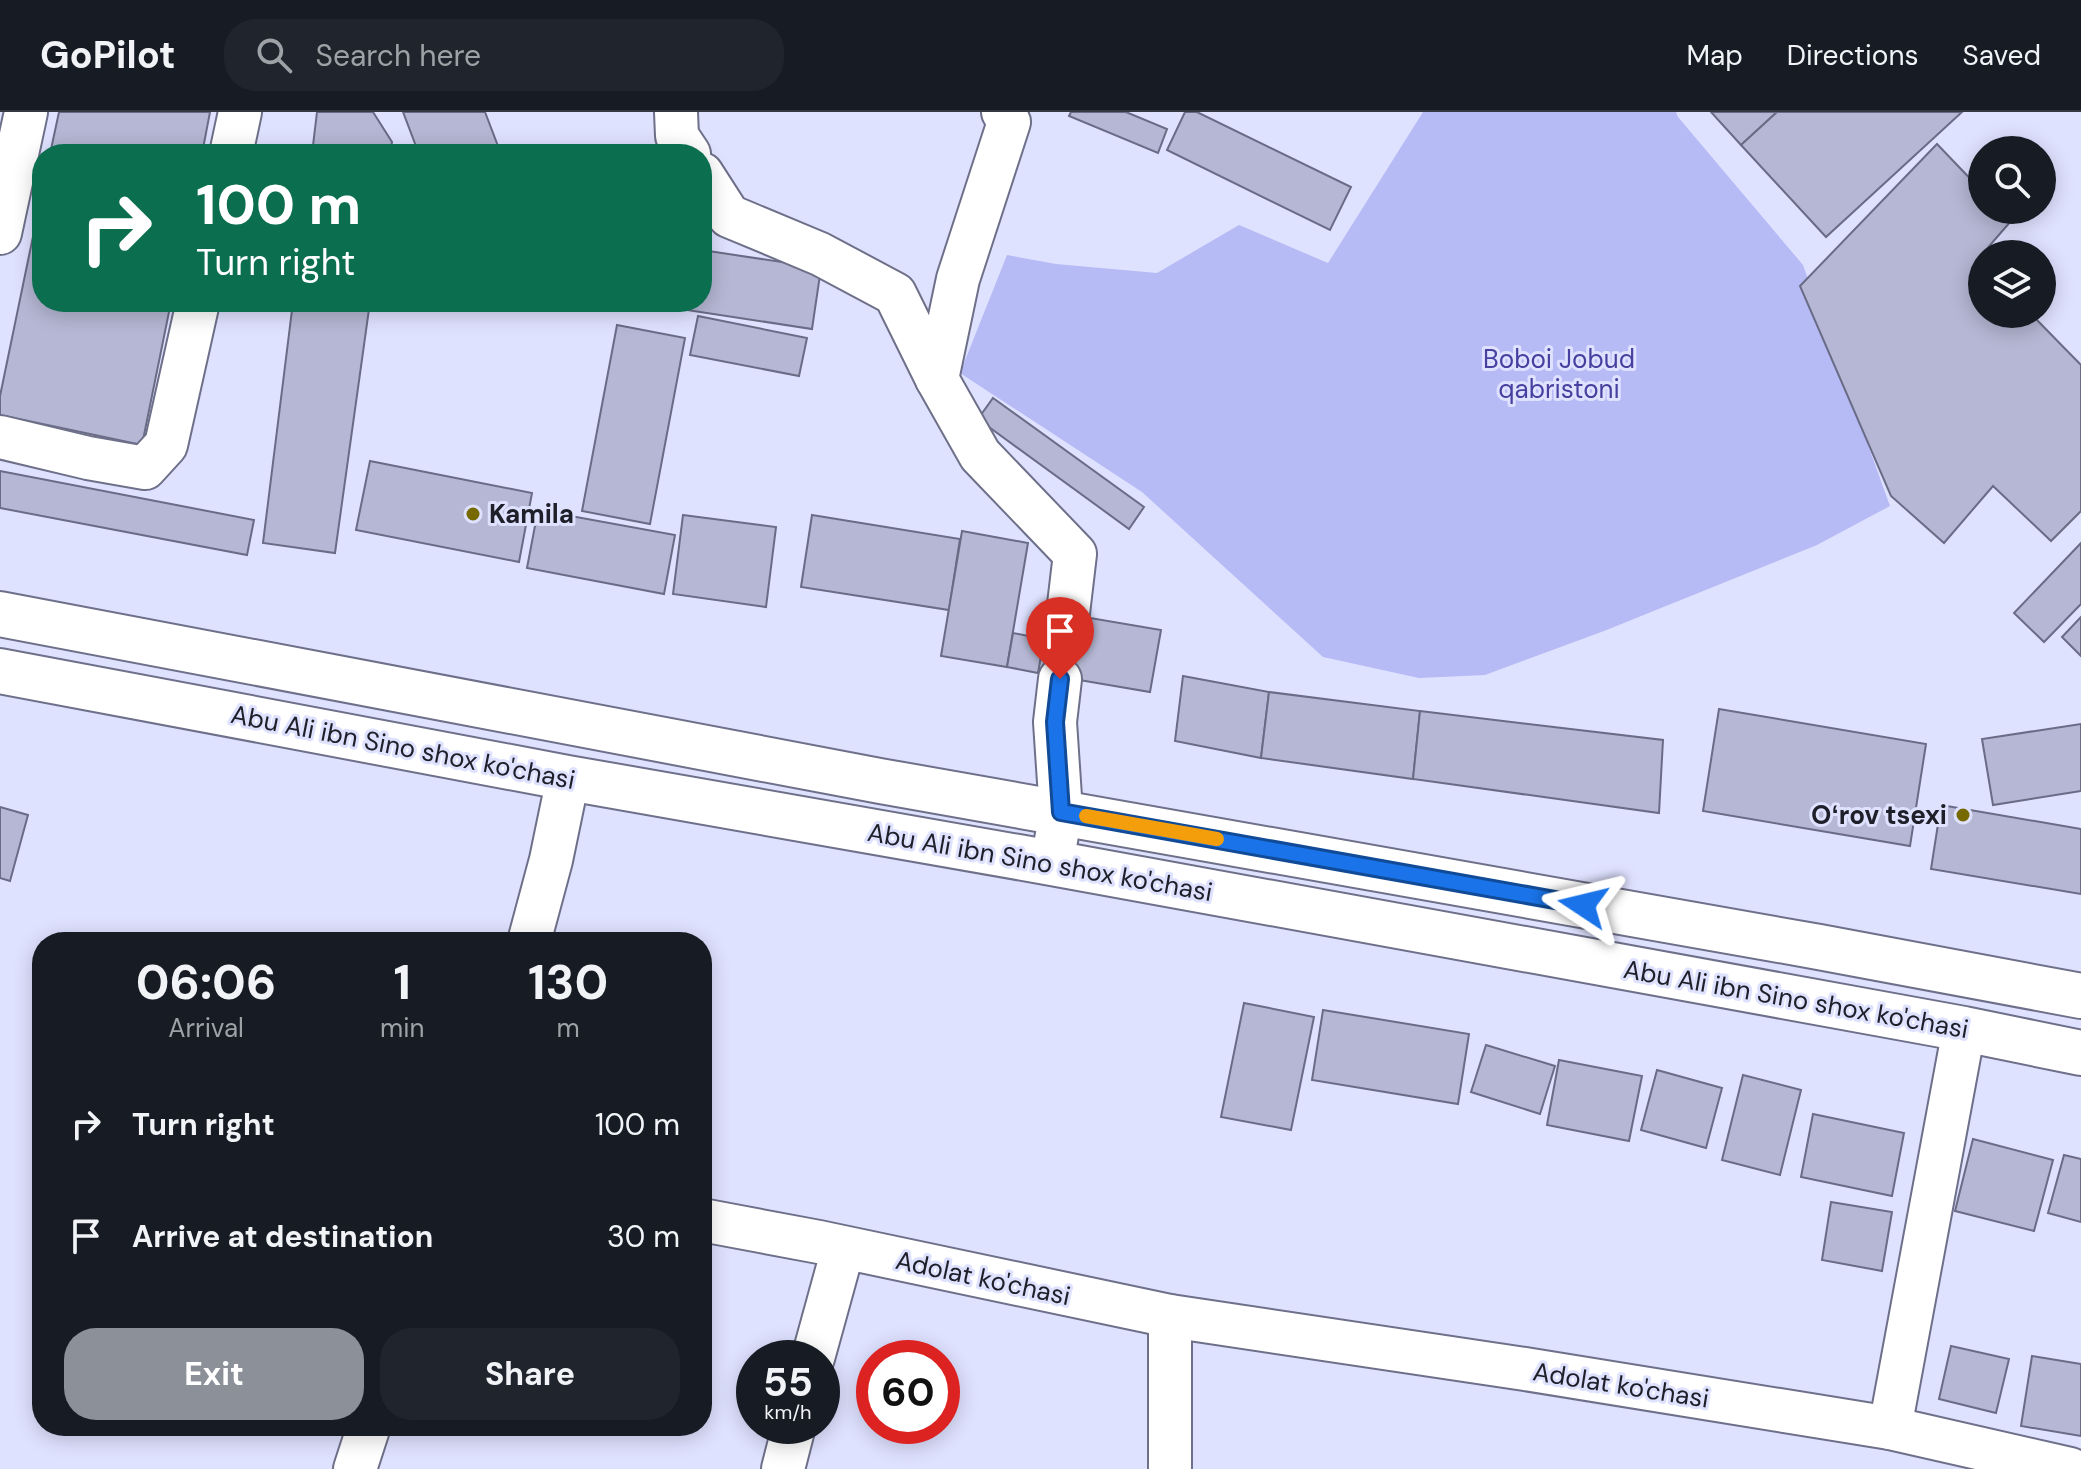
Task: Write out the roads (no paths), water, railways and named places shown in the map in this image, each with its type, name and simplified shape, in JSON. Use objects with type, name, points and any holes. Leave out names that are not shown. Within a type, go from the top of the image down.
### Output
[{"type":"main road","name":"Abu Ali ibn Sino shox ko'chasi","points":[[0,614],[880,781],[2081,996]]},
{"type":"main road","name":"Abu Ali ibn Sino shox ko'chasi","points":[[0,671],[568,778],[1052,863],[2081,1053]]},
{"type":"street","points":[[0,233],[26,112]]},
{"type":"street","points":[[233,144],[240,112]]},
{"type":"street","points":[[676,112],[677,136],[682,144]]},
{"type":"street","points":[[937,379],[958,279],[1009,122],[1003,112]]},
{"type":"street","points":[[712,190],[729,216],[820,254],[895,294],[937,379],[980,455],[1075,554],[1068,613]]},
{"type":"street","points":[[0,437],[145,468],[166,445],[196,312]]},
{"type":"street","points":[[1052,863],[1061,812],[1055,722],[1060,679]]},
{"type":"street","points":[[532,932],[568,778]]},
{"type":"street","points":[[1890,1428],[1964,1029]]},
{"type":"street","name":"Adolat ko'chasi","points":[[712,1222],[1170,1316],[1890,1428],[2070,1469]]},
{"type":"street","points":[[818,1340],[843,1249]]},
{"type":"street","points":[[1170,1316],[1170,1469]]},
{"type":"street","points":[[355,1469],[366,1436]]},
{"type":"street","points":[[783,1469],[789,1444]]},
{"type":"tunnel","points":[[1060,679],[1068,613]]},
{"type":"place","name":"Kamila","points":[[473,514]]},
{"type":"place","name":"Oʻrov tsexi","points":[[1963,815]]},
{"type":"park label","name":"Boboi Jobud qabristoni","points":[[1559,374]]}]
